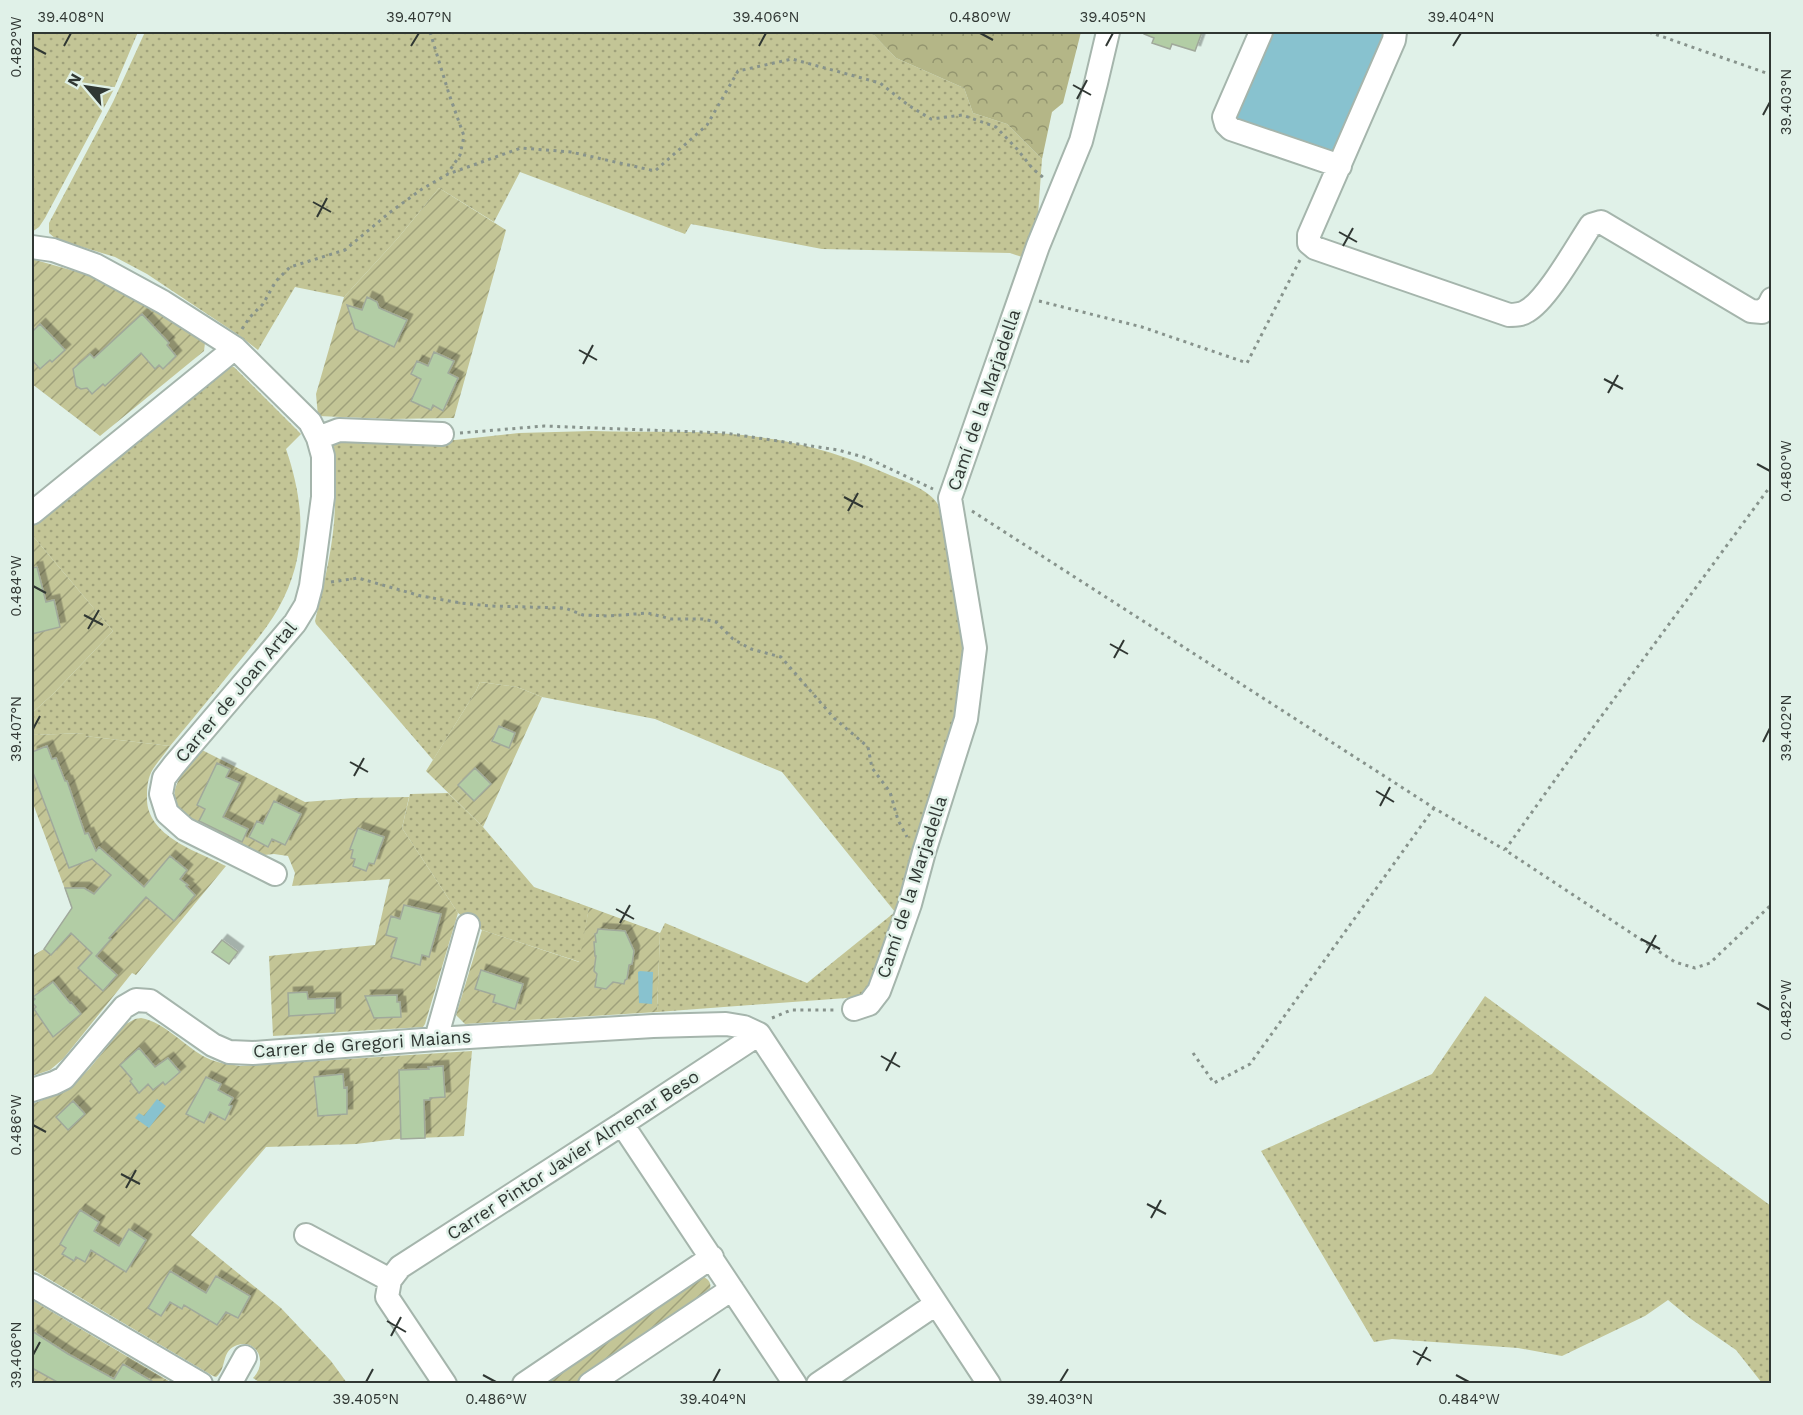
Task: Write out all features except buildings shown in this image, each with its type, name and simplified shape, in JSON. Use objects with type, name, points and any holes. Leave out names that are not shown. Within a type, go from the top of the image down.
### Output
[{"type":"street","name":"Camí de la Marjadella","points":[[854,1009],[869,1004],[879,991],[910,904],[966,719],[975,648],[950,498],[1038,246],[1081,141],[1108,32]]},
{"type":"street","points":[[1260,32],[1224,117],[1226,124],[1231,129],[1340,166]]},
{"type":"street","points":[[1395,32],[1394,40],[1309,236],[1309,243],[1315,248],[1509,315],[1517,315],[1529,310],[1545,295],[1591,225],[1601,222],[1751,310],[1762,312],[1772,299]]},
{"type":"street","name":"Carrer de Joan Artal","points":[[32,247],[53,250],[95,265],[163,302],[236,348],[310,422],[318,438],[323,456],[323,497],[311,586],[306,605],[295,623],[174,765],[164,778],[160,794],[166,813],[184,830],[274,874]]},
{"type":"street","points":[[32,513],[236,348]]},
{"type":"street","points":[[318,438],[339,430],[442,434]]},
{"type":"street","points":[[436,1039],[468,925]]},
{"type":"street","name":"Carrer de Gregori Maians","points":[[32,1090],[64,1078],[124,1007],[136,1000],[150,1001],[213,1045],[229,1052],[253,1053],[653,1026],[726,1024],[751,1030]]},
{"type":"street","points":[[751,1030],[988,1383]]},
{"type":"street","name":"Carrer Pintor Javier Almenar Beso","points":[[390,1280],[400,1267],[622,1124],[751,1030]]},
{"type":"street","points":[[622,1124],[795,1383]]},
{"type":"street","points":[[306,1235],[390,1280],[387,1297],[445,1383]]},
{"type":"street","points":[[524,1383],[712,1257]]},
{"type":"street","points":[[32,1285],[201,1383]]},
{"type":"street","points":[[590,1383],[732,1289]]},
{"type":"street","points":[[818,1383],[936,1304]]},
{"type":"street","points":[[230,1383],[245,1357]]},
{"type":"path","points":[[430,32],[448,94],[464,136],[460,155],[448,174]]},
{"type":"path","points":[[1649,32],[1772,75]]},
{"type":"path","points":[[236,348],[243,326],[263,304],[276,281],[290,267],[345,250],[389,213],[422,189],[448,174],[522,148],[571,152],[655,171],[706,125],[738,71],[792,59],[880,83],[908,105],[931,119],[962,115],[996,128],[1033,169],[1062,190]]},
{"type":"path","points":[[1020,297],[1142,327],[1246,363],[1309,243]]},
{"type":"path","points":[[442,434],[544,426],[725,433],[838,450],[867,458],[950,498],[1434,808],[1505,850],[1675,962],[1695,968],[1710,963],[1772,904]]},
{"type":"path","points":[[1505,850],[1772,484]]},
{"type":"path","points":[[311,586],[337,579],[358,578],[421,596],[462,603],[565,608],[583,615],[648,613],[671,619],[703,619],[716,622],[733,639],[751,649],[781,657],[834,718],[868,747],[872,768],[890,792],[898,820],[907,837],[924,852]]},
{"type":"path","points":[[1193,1053],[1214,1083],[1250,1064],[1434,808]]},
{"type":"path","points":[[751,1030],[773,1017],[792,1010],[854,1009]]},
{"type":"green space","points":[[32,32],[138,32],[113,91],[45,218],[32,232]]},
{"type":"green space","points":[[145,32],[871,32],[896,58],[964,88],[973,113],[1007,124],[1042,159],[1038,215],[1022,257],[1010,253],[822,249],[691,224],[685,234],[520,172],[494,222],[439,188],[398,238],[344,297],[295,287],[258,350],[147,274],[115,257],[56,239],[49,233],[49,223],[113,102]]},
{"type":"green space","points":[[871,32],[1081,32],[1063,103],[1052,112],[1042,159],[1007,124],[973,113],[964,88],[896,58]]},
{"type":"green space","points":[[439,188],[506,230],[454,418],[390,419],[318,416],[316,394],[344,297],[398,238]]},
{"type":"green space","points":[[32,259],[99,278],[138,298],[202,339],[205,343],[204,351],[100,436],[32,384]]},
{"type":"green space","points":[[229,366],[234,367],[301,434],[286,449],[300,510],[299,550],[295,570],[278,609],[257,639],[170,746],[85,736],[84,733],[32,735],[32,713],[113,631],[32,535],[32,526]]},
{"type":"green space","points":[[592,431],[722,433],[798,444],[830,452],[906,482],[932,497],[940,508],[960,601],[963,666],[953,730],[895,912],[782,772],[655,719],[542,697],[517,687],[480,682],[433,760],[316,624],[333,535],[335,490],[331,445],[335,441],[455,440],[519,433]]},
{"type":"green space","points":[[32,535],[113,631],[32,713]]},
{"type":"green space","points":[[480,682],[517,687],[542,697],[483,827],[426,771]]},
{"type":"green space","points":[[85,733],[85,736],[170,746],[155,766],[148,782],[149,810],[154,822],[163,832],[188,848],[226,866],[136,975],[132,973],[63,1059],[50,1070],[32,1076],[32,956],[44,949],[72,908],[32,801],[32,735]]},
{"type":"green space","points":[[202,750],[305,802],[409,797],[402,828],[458,913],[423,1027],[273,1036],[269,956],[375,945],[390,879],[292,886],[295,873],[288,856],[264,855],[186,816],[178,808],[175,790],[183,773]]},
{"type":"green space","points":[[448,793],[483,827],[534,887],[589,907],[580,962],[482,930],[458,913],[402,828],[410,794]]},
{"type":"green space","points":[[589,907],[660,933],[657,1012],[465,1024],[456,1015],[482,930],[579,962]]},
{"type":"green space","points":[[894,913],[868,991],[860,997],[657,1012],[660,933],[665,923],[807,983]]},
{"type":"green space","points":[[1485,996],[1771,1206],[1771,1383],[1762,1383],[1736,1350],[1668,1300],[1645,1316],[1562,1356],[1518,1348],[1392,1339],[1374,1342],[1261,1151],[1432,1074]]},
{"type":"green space","points":[[141,1018],[150,1020],[167,1030],[207,1058],[240,1066],[472,1051],[464,1136],[396,1139],[356,1144],[266,1147],[191,1235],[281,1308],[331,1361],[347,1383],[261,1383],[253,1378],[260,1365],[258,1353],[249,1345],[242,1344],[228,1352],[222,1370],[216,1377],[213,1376],[32,1269],[32,1104],[66,1091],[89,1069],[126,1024]]},
{"type":"green space","points":[[702,1276],[708,1280],[710,1285],[706,1297],[576,1383],[535,1384]]},
{"type":"green space","points":[[32,1300],[172,1383],[32,1383]]},
{"type":"water","points":[[1273,32],[1386,33],[1335,155],[1232,120]]},
{"type":"water","points":[[638,972],[653,972],[652,1004],[639,1003]]},
{"type":"water","points":[[157,1099],[166,1106],[149,1128],[135,1118],[139,1113],[144,1116]]}]
